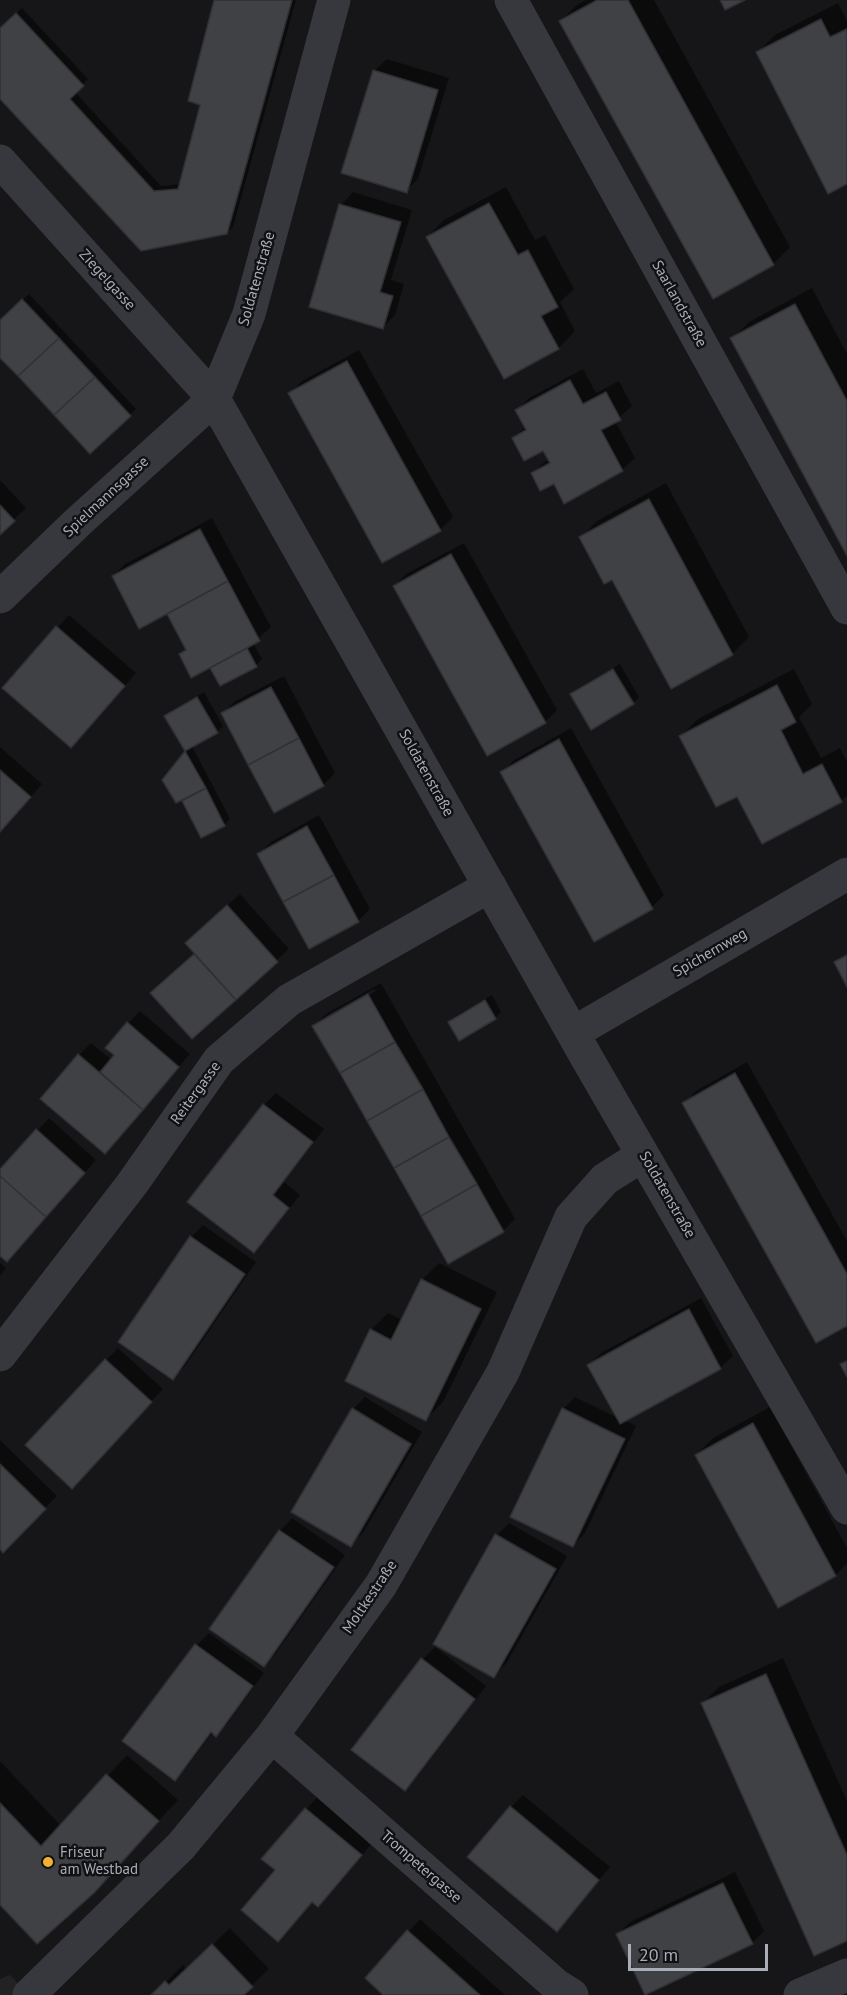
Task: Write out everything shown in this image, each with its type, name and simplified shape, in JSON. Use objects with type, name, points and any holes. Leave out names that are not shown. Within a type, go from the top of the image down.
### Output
[{"type":"street","name":"Soldatenstraße","points":[[334,0],[249,315],[214,399],[573,1033],[847,1508]]},
{"type":"street","name":"Saarlandstraße","points":[[511,0],[847,608]]},
{"type":"street","name":"Ziegelgasse","points":[[0,161],[214,399]]},
{"type":"street","name":"Spielmannsgasse","points":[[0,597],[78,522],[214,399]]},
{"type":"street","name":"Spichernweg","points":[[573,1033],[847,874]]},
{"type":"street","name":"Reitergasse","points":[[0,1356],[132,1184],[219,1060],[289,1000],[490,886]]},
{"type":"street","name":"Moltkestraße","points":[[29,1995],[181,1846],[272,1736],[381,1585],[502,1372],[571,1217],[605,1179],[644,1155]]},
{"type":"street","name":"Trompetergasse","points":[[272,1736],[556,1984],[572,1995]]},
{"type":"street","points":[[800,1995],[847,1975]]},
{"type":"shaded area","points":[[10,1975],[29,1995],[0,1995],[0,1979]]},
{"type":"building","points":[[214,0],[292,0],[227,234],[141,251],[0,99],[0,28],[16,13],[84,86],[70,99],[154,191],[178,189],[200,105],[188,101]]},
{"type":"building","points":[[597,0],[628,0],[774,265],[713,299],[559,21]]},
{"type":"building","points":[[720,0],[745,0],[725,10]]},
{"type":"building","points":[[821,19],[830,37],[847,29],[847,184],[828,194],[756,52]]},
{"type":"building","points":[[373,70],[438,90],[407,193],[341,173]]},
{"type":"building","points":[[489,203],[518,255],[528,250],[558,307],[541,316],[559,349],[504,379],[426,237]]},
{"type":"building","points":[[339,204],[401,222],[380,292],[393,296],[383,329],[309,307]]},
{"type":"building","points":[[22,299],[59,338],[18,376],[0,358],[0,320]]},
{"type":"building","points":[[795,304],[847,401],[847,556],[730,338]]},
{"type":"building","points":[[59,338],[95,377],[54,415],[18,376]]},
{"type":"building","points":[[347,361],[441,531],[382,563],[288,393]]},
{"type":"building","points":[[95,377],[131,416],[90,454],[54,415]]},
{"type":"building","points":[[570,380],[583,404],[606,392],[621,420],[601,430],[623,471],[564,504],[554,484],[540,491],[531,473],[550,463],[543,451],[524,461],[512,438],[526,430],[515,410]]},
{"type":"building","points":[[649,499],[733,655],[671,689],[612,580],[604,584],[579,537]]},
{"type":"building","points":[[0,505],[15,521],[0,535]]},
{"type":"building","points":[[200,529],[228,581],[139,629],[112,576]]},
{"type":"building","points":[[451,554],[546,723],[487,756],[393,586]]},
{"type":"building","points":[[228,581],[260,641],[191,678],[179,654],[186,650],[167,614]]},
{"type":"building","points":[[56,626],[125,686],[71,748],[2,688]]},
{"type":"building","points":[[247,648],[257,667],[220,686],[210,668]]},
{"type":"building","points":[[613,669],[634,704],[591,730],[570,694]]},
{"type":"building","points":[[777,685],[796,722],[781,730],[803,774],[822,764],[842,802],[762,844],[737,797],[716,807],[679,736]]},
{"type":"building","points":[[271,687],[299,738],[248,765],[221,713]]},
{"type":"building","points":[[197,697],[218,733],[185,751],[164,716]]},
{"type":"building","points":[[299,738],[324,786],[274,813],[248,765]]},
{"type":"building","points":[[559,739],[653,909],[594,942],[500,772]]},
{"type":"building","points":[[185,751],[206,788],[176,803],[162,780]]},
{"type":"building","points":[[0,770],[31,797],[0,832]]},
{"type":"building","points":[[206,788],[225,826],[201,838],[182,801]]},
{"type":"building","points":[[307,826],[334,875],[283,902],[257,854]]},
{"type":"building","points":[[334,875],[359,922],[309,949],[283,902]]},
{"type":"building","points":[[227,905],[278,962],[236,1000],[185,943]]},
{"type":"building","points":[[194,954],[236,1000],[192,1039],[150,993]]},
{"type":"building","points":[[847,955],[847,987],[834,962]]},
{"type":"building","points":[[368,994],[395,1042],[340,1073],[312,1026]]},
{"type":"building","points":[[485,1000],[496,1019],[459,1041],[448,1022]]},
{"type":"building","points":[[127,1022],[179,1067],[143,1110],[100,1072],[114,1055],[105,1048]]},
{"type":"building","points":[[395,1042],[423,1089],[367,1121],[340,1073]]},
{"type":"building","points":[[78,1054],[143,1110],[105,1154],[40,1099]]},
{"type":"building","points":[[735,1073],[847,1274],[847,1326],[816,1343],[682,1103]]},
{"type":"building","points":[[423,1089],[449,1137],[394,1168],[367,1121]]},
{"type":"building","points":[[263,1104],[313,1142],[273,1195],[289,1208],[254,1253],[187,1202]]},
{"type":"building","points":[[36,1129],[85,1173],[46,1217],[0,1176],[0,1169]]},
{"type":"building","points":[[449,1137],[477,1184],[421,1216],[394,1168]]},
{"type":"building","points":[[0,1176],[46,1217],[7,1262],[0,1256]]},
{"type":"building","points":[[477,1184],[504,1232],[448,1264],[421,1216]]},
{"type":"building","points":[[190,1236],[245,1274],[173,1380],[118,1342]]},
{"type":"building","points":[[421,1279],[481,1309],[426,1421],[345,1381],[370,1329],[391,1340]]},
{"type":"building","points":[[689,1309],[721,1369],[620,1424],[587,1365]]},
{"type":"building","points":[[105,1359],[152,1402],[72,1489],[25,1445]]},
{"type":"building","points":[[847,1361],[847,1377],[840,1364]]},
{"type":"building","points":[[352,1408],[411,1444],[351,1547],[291,1512]]},
{"type":"building","points":[[562,1408],[625,1439],[573,1547],[510,1517]]},
{"type":"building","points":[[753,1423],[836,1576],[778,1608],[695,1455]]},
{"type":"building","points":[[0,1464],[46,1509],[3,1553],[0,1549]]},
{"type":"building","points":[[279,1530],[334,1567],[264,1667],[209,1629]]},
{"type":"building","points":[[495,1534],[556,1569],[494,1678],[433,1644]]},
{"type":"building","points":[[195,1644],[253,1686],[216,1737],[211,1732],[175,1781],[122,1741]]},
{"type":"building","points":[[421,1658],[475,1699],[405,1791],[351,1750]]},
{"type":"building","points":[[766,1674],[847,1855],[847,1941],[814,1956],[701,1703]]},
{"type":"building","points":[[106,1774],[159,1821],[94,1893],[37,1944],[0,1905],[0,1803],[41,1846]]},
{"type":"building","points":[[510,1806],[599,1880],[557,1932],[467,1857]]},
{"type":"building","points":[[305,1808],[362,1855],[318,1907],[312,1902],[278,1942],[241,1910],[275,1870],[261,1859]]},
{"type":"building","points":[[723,1883],[753,1944],[645,1995],[616,1934]]},
{"type":"building","points":[[407,1930],[480,1995],[383,1995],[365,1978]]},
{"type":"building","points":[[212,1944],[253,1987],[244,1995],[151,1995],[165,1981],[169,1985]]},
{"type":"place","name":"Friseur am Westbad","points":[[48,1862]]}]
